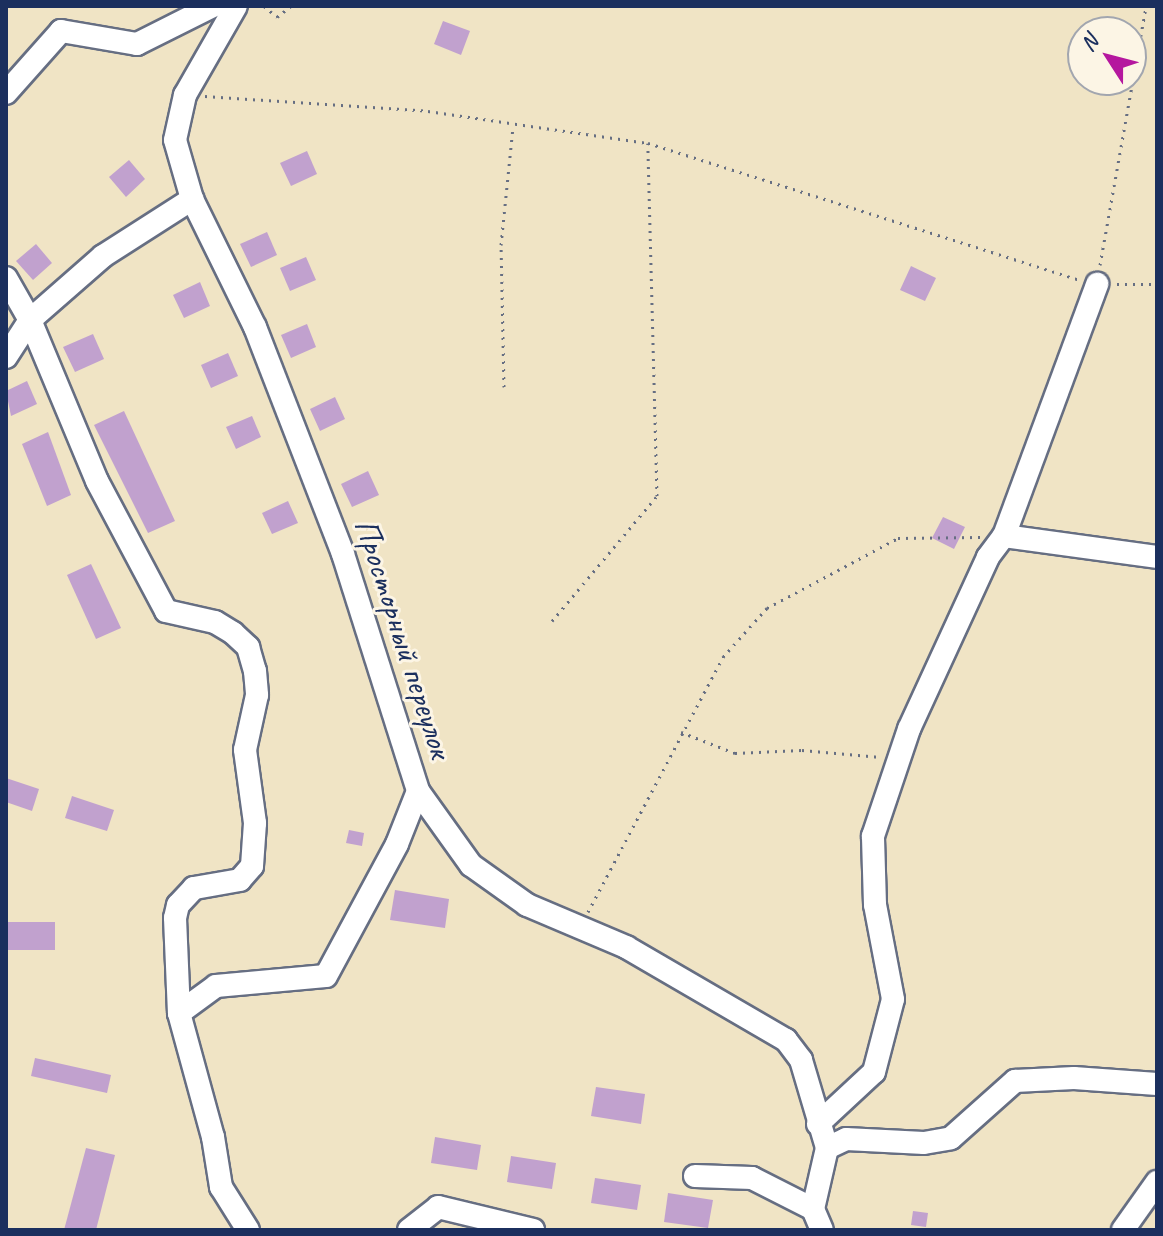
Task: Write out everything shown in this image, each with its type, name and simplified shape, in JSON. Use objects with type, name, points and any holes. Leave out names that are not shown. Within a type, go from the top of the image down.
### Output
[{"type":"street","points":[[6,93],[61,31],[137,44],[213,6]]},
{"type":"street","name":"Просторный переулок","points":[[236,6],[185,95],[175,140],[192,199],[255,327],[343,554],[418,791],[471,865],[527,905],[626,947],[786,1040],[801,1060],[827,1148]]},
{"type":"street","points":[[6,357],[30,320],[103,256],[192,199]]},
{"type":"street","points":[[6,278],[30,320],[97,481],[166,611],[215,622],[233,633],[248,647],[255,671],[257,695],[245,750],[255,823],[252,866],[240,880],[194,888],[178,905],[179,1013],[221,1187],[248,1230]]},
{"type":"street","points":[[818,1124],[874,1072],[893,999],[875,905],[873,836],[899,758],[956,622],[1004,536],[1097,284]]},
{"type":"street","points":[[1004,536],[1157,557]]},
{"type":"street","points":[[179,1013],[216,986],[326,976],[397,844],[418,791]]},
{"type":"street","points":[[695,1176],[752,1178],[818,1220],[827,1148],[846,1139],[924,1143],[951,1138],[1015,1081],[1074,1078],[1157,1084]]},
{"type":"street","points":[[1123,1230],[1157,1182]]},
{"type":"street","points":[[409,1230],[438,1207],[533,1230]]},
{"type":"path","points":[[264,6],[277,17],[291,6]]},
{"type":"path","points":[[1097,284],[1146,6]]},
{"type":"path","points":[[185,95],[428,111],[513,126],[648,143],[1097,284],[1157,284]]},
{"type":"path","points":[[504,387],[501,245],[513,126]]},
{"type":"path","points":[[552,621],[657,496],[648,143]]},
{"type":"path","points":[[578,929],[631,839],[681,732],[723,657],[767,608],[898,538],[1004,536]]},
{"type":"path","points":[[681,732],[735,753],[802,750],[899,758]]},
{"type":"building","points":[[443,21],[470,31],[461,55],[434,44]]},
{"type":"building","points":[[307,151],[317,174],[291,186],[280,163]]},
{"type":"building","points":[[129,160],[145,179],[126,197],[109,177]]},
{"type":"building","points":[[267,232],[277,255],[251,267],[240,244]]},
{"type":"building","points":[[36,244],[52,263],[33,280],[16,261]]},
{"type":"building","points":[[306,257],[316,280],[290,291],[280,268]]},
{"type":"building","points":[[911,266],[936,278],[925,301],[900,290]]},
{"type":"building","points":[[200,282],[210,306],[184,318],[173,295]]},
{"type":"building","points":[[307,324],[316,347],[291,358],[281,335]]},
{"type":"building","points":[[93,334],[104,359],[75,372],[63,347]]},
{"type":"building","points":[[228,353],[238,376],[211,388],[201,365]]},
{"type":"building","points":[[27,381],[37,404],[11,416],[6,391]]},
{"type":"building","points":[[335,397],[345,419],[320,431],[310,409]]},
{"type":"building","points":[[124,411],[175,521],[148,533],[94,425]]},
{"type":"building","points":[[252,416],[261,437],[236,449],[226,427]]},
{"type":"building","points":[[48,432],[71,495],[47,506],[22,444]]},
{"type":"building","points":[[368,471],[379,495],[352,507],[341,484]]},
{"type":"building","points":[[288,501],[298,523],[272,534],[262,513]]},
{"type":"building","points":[[943,517],[965,527],[954,549],[932,538]]},
{"type":"building","points":[[91,564],[121,628],[96,639],[67,575]]},
{"type":"building","points":[[6,778],[39,789],[32,811],[6,802]]},
{"type":"building","points":[[72,796],[114,810],[107,831],[65,818]]},
{"type":"building","points":[[349,830],[364,833],[362,846],[346,843]]},
{"type":"building","points":[[395,890],[449,899],[445,928],[390,920]]},
{"type":"building","points":[[6,922],[55,922],[55,950],[6,950]]},
{"type":"building","points":[[35,1058],[111,1075],[107,1093],[31,1076]]},
{"type":"building","points":[[596,1087],[645,1094],[641,1124],[591,1116]]},
{"type":"building","points":[[435,1137],[481,1145],[477,1170],[431,1163]]},
{"type":"building","points":[[86,1148],[115,1155],[96,1230],[64,1230]]},
{"type":"building","points":[[511,1156],[556,1163],[552,1189],[507,1182]]},
{"type":"building","points":[[595,1178],[641,1185],[637,1210],[591,1203]]},
{"type":"building","points":[[668,1193],[713,1200],[708,1228],[664,1222]]},
{"type":"building","points":[[913,1211],[928,1213],[926,1227],[911,1225]]}]
